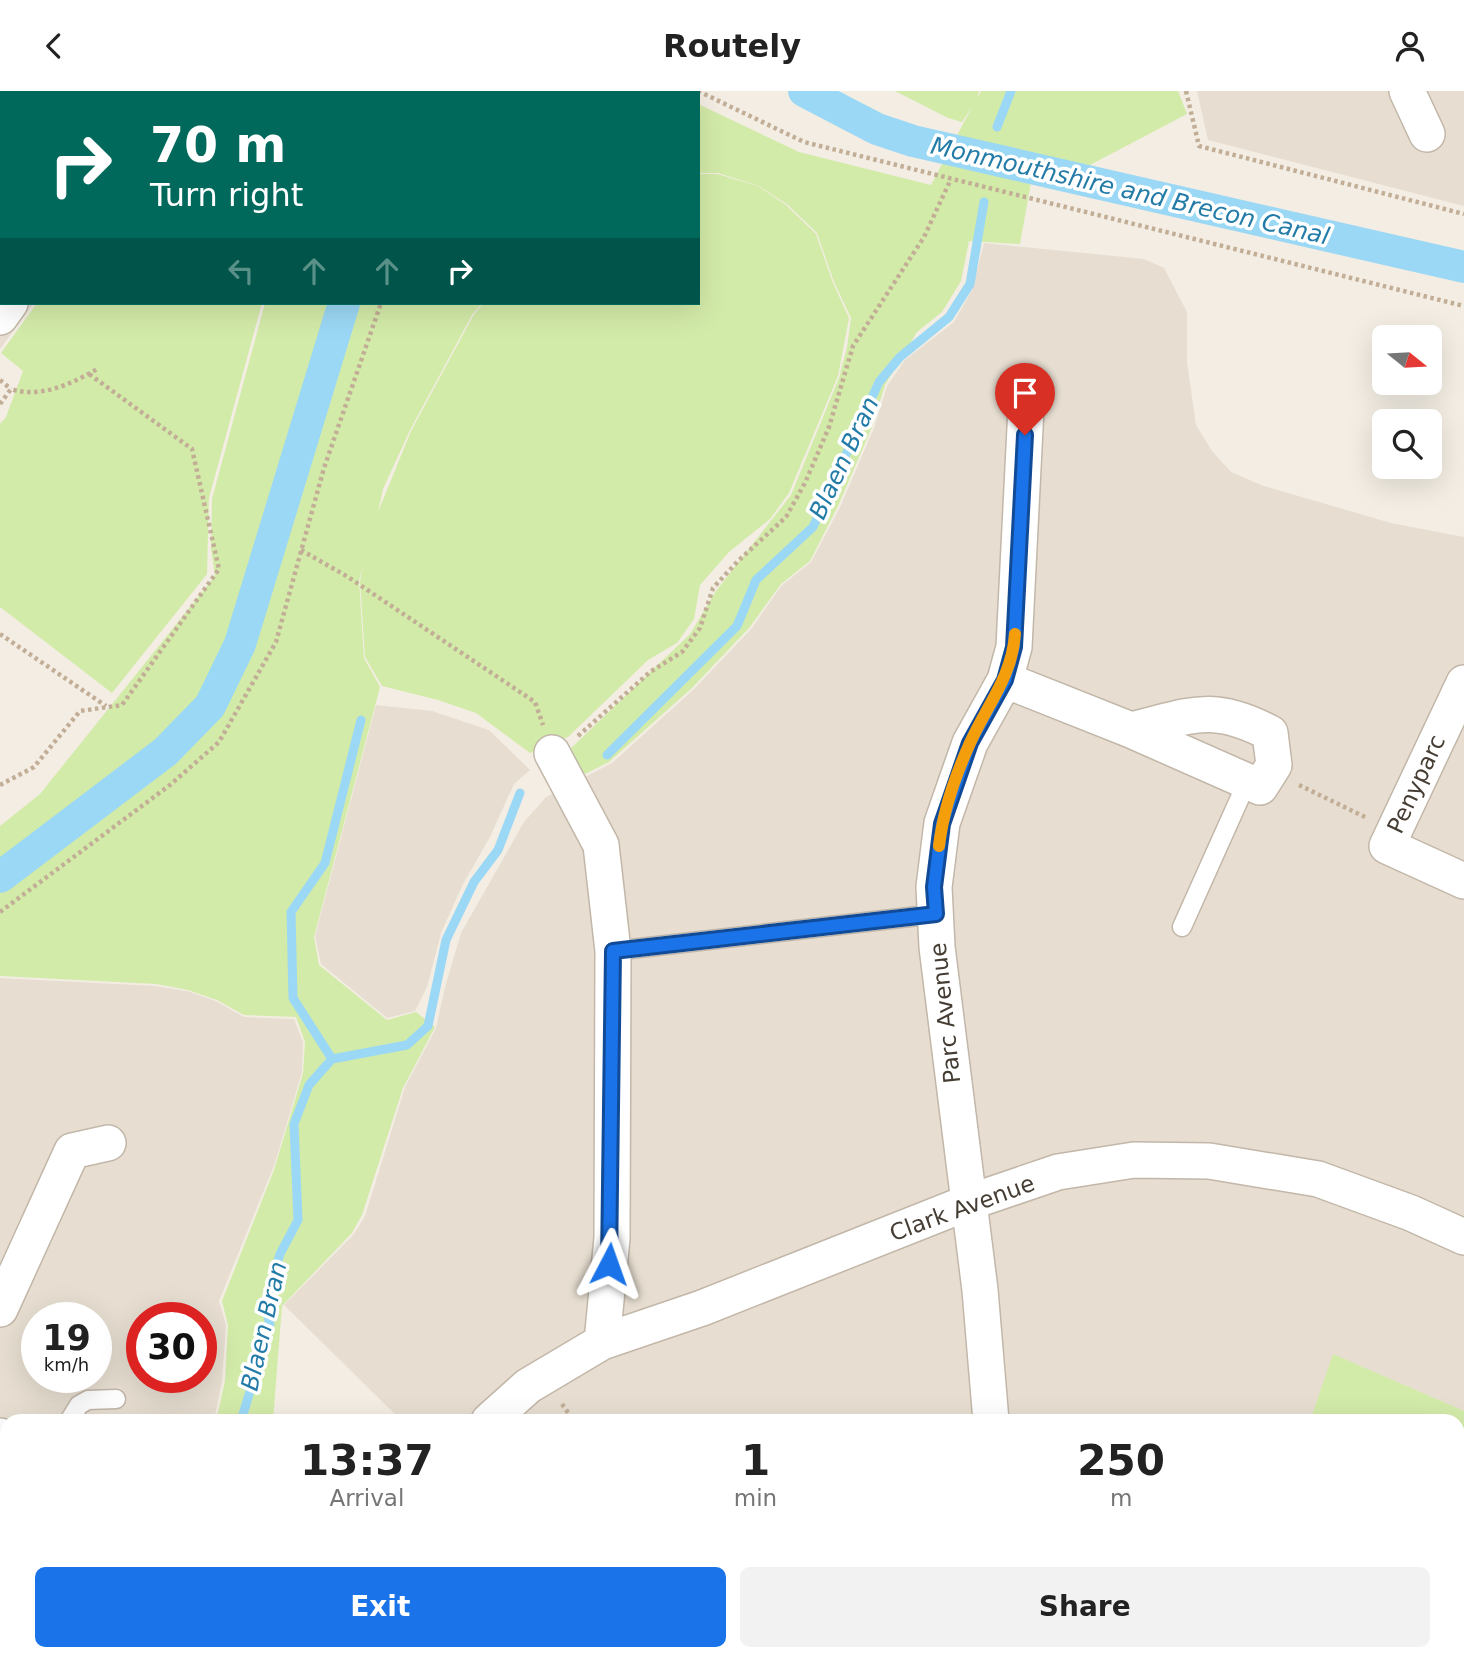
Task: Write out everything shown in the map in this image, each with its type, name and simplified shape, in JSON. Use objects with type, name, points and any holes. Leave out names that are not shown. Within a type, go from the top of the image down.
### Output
[{"type":"street","points":[[1407,91],[1427,134]]},
{"type":"street","name":"Parc Avenue","points":[[990,1414],[980,1290],[937,947],[934,887],[942,824],[970,743],[1005,680],[1014,647],[1026,408]]},
{"type":"street","points":[[1005,680],[1131,730],[1259,776],[1273,765],[1269,733],[1242,718],[1209,712],[1131,730]]},
{"type":"street","name":"Penyparc","points":[[1464,683],[1387,846],[1464,881]]},
{"type":"street","points":[[552,753],[601,845],[613,951],[611,1238],[602,1342]]},
{"type":"street","points":[[0,1309],[72,1151],[108,1143]]},
{"type":"street","name":"Clark Avenue","points":[[497,1414],[528,1386],[602,1342],[702,1308],[967,1203],[1058,1172],[1134,1160],[1209,1161],[1318,1179],[1410,1213],[1464,1237]]},
{"type":"lane","points":[[1182,927],[1259,776]]},
{"type":"lane","points":[[613,951],[936,914]]},
{"type":"lane","points":[[73,1414],[79,1405],[88,1400],[116,1399]]},
{"type":"path","points":[[1186,91],[1199,146],[1464,214]]},
{"type":"path","points":[[700,92],[804,142],[1464,306]]},
{"type":"path","points":[[301,549],[535,702],[552,753],[575,739],[650,672],[682,652],[700,628],[713,587],[786,517],[805,483],[829,427],[853,346],[924,236],[951,179]]},
{"type":"path","points":[[0,912],[170,785],[219,742],[275,642],[324,468],[380,305]]},
{"type":"path","points":[[0,380],[11,389],[27,394],[72,383],[99,368]]},
{"type":"path","points":[[0,785],[34,767],[80,711],[122,705],[219,569],[192,449],[89,374]]},
{"type":"path","points":[[0,404],[11,389]]},
{"type":"path","points":[[0,634],[107,707]]},
{"type":"path","points":[[1259,776],[1394,830]]},
{"type":"shaded area","points":[[1197,91],[1464,91],[1464,206],[1208,140]]},
{"type":"shaded area","points":[[984,243],[1144,259],[1164,268],[1187,312],[1187,362],[1196,425],[1212,451],[1231,472],[1261,485],[1391,523],[1464,537],[1464,1414],[395,1414],[284,1305],[354,1234],[365,1216],[405,1087],[436,1028],[461,933],[524,822],[546,797],[612,763],[693,690],[752,628],[781,586],[811,562],[840,507],[874,428],[887,386],[905,360],[954,322],[972,290]]},
{"type":"shaded area","points":[[0,305],[33,305],[0,349]]},
{"type":"shaded area","points":[[376,705],[432,711],[489,730],[530,770],[514,784],[490,837],[462,886],[441,933],[427,987],[415,1011],[387,1018],[321,964],[315,936]]},
{"type":"shaded area","points":[[0,978],[155,986],[187,991],[216,1001],[244,1017],[294,1019],[303,1042],[302,1072],[275,1163],[219,1301],[226,1325],[222,1381],[215,1414],[0,1414]]},
{"type":"green space","points":[[895,91],[979,91],[977,98],[981,91],[1178,91],[1187,114],[1090,165],[1035,160],[1020,244],[969,241],[961,281],[942,312],[917,332],[885,385],[872,427],[838,506],[810,561],[781,584],[750,627],[692,688],[609,762],[585,774],[567,752],[690,634],[716,591],[791,495],[839,378],[847,347],[851,318],[834,282],[817,233],[788,205],[759,186],[718,173],[700,173],[700,105],[799,152],[931,185],[972,107],[962,122],[948,118]]},
{"type":"green space","points":[[700,174],[717,174],[758,186],[786,205],[816,234],[849,318],[838,376],[789,493],[770,519],[729,552],[700,585],[694,619],[677,643],[648,660],[568,737],[530,753],[476,713],[382,686],[365,657],[360,581],[363,564],[359,581],[364,658],[380,687],[314,937],[319,965],[387,1020],[416,1012],[435,1027],[403,1088],[362,1215],[352,1233],[282,1306],[274,1414],[218,1414],[225,1381],[228,1325],[222,1301],[274,1170],[303,1073],[305,1042],[296,1017],[244,1015],[217,1000],[188,990],[156,984],[0,976],[0,826],[40,794],[215,576],[211,549],[212,499],[264,305],[480,305],[472,315],[410,430],[383,489],[378,512],[411,431],[481,305],[700,305]]},
{"type":"green space","points":[[36,305],[261,305],[209,498],[207,574],[112,693],[0,607],[0,424],[6,417],[23,371],[1,353]]},
{"type":"green space","points":[[1333,1354],[1464,1411],[1464,1414],[1312,1414]]},
{"type":"waterway","name":"Monmouthshire and Brecon Canal","points":[[804,91],[877,129],[913,141],[1464,267]]},
{"type":"waterway","name":"Blaen Bran","points":[[997,127],[1011,91]]},
{"type":"waterway","name":"Blaen Bran","points":[[607,755],[737,626],[756,580],[813,527],[879,382],[900,357],[949,317],[970,284],[984,202]]},
{"type":"waterway","name":"Monmouthshire and Brecon Canal","points":[[0,877],[165,752],[210,706],[240,644],[343,305]]},
{"type":"waterway","points":[[332,1059],[293,998],[291,912],[325,863],[361,720]]},
{"type":"waterway","name":"Blaen Bran","points":[[243,1414],[270,1325],[265,1305],[280,1254],[298,1220],[294,1124],[309,1085],[332,1059],[407,1045],[428,1026],[446,940],[474,882],[498,850],[520,793]]},
{"type":"slow traffic","points":[[939,846],[942,824],[970,743],[1005,680],[1015,634]]},
{"type":"route","points":[[609,1264],[613,951],[936,914],[934,887],[942,824],[970,743],[1005,680],[1014,647],[1025,435]]}]
